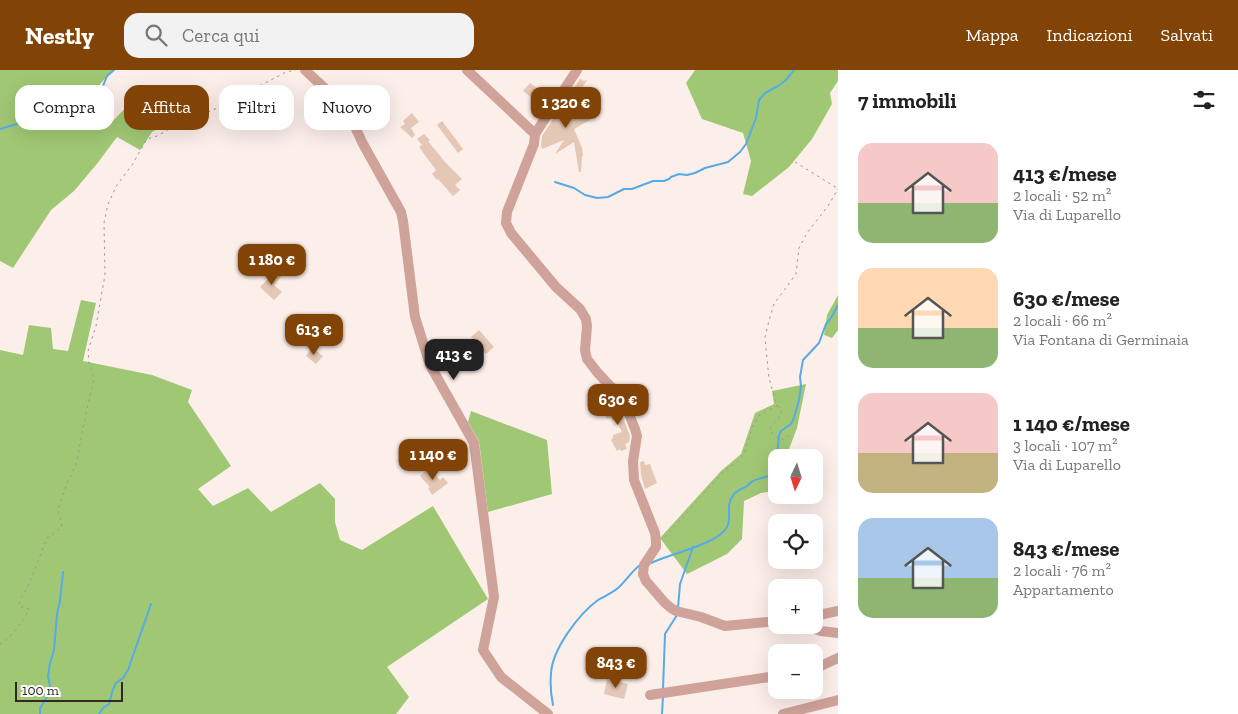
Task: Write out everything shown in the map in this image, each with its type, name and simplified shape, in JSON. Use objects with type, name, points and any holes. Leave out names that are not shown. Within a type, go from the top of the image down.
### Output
[{"type":"street","points":[[306,70],[345,108],[401,212],[404,221],[415,317],[430,365],[474,443],[494,597],[483,650],[501,677],[548,714]]},
{"type":"street","points":[[467,70],[535,134]]},
{"type":"street","points":[[577,70],[535,134],[534,144],[507,212],[506,222],[511,233],[556,287],[580,309],[586,319],[586,350],[588,359],[597,372],[617,391],[625,404],[635,429],[637,436],[633,461],[634,480],[655,533],[656,541],[656,547],[644,565],[643,574],[646,581],[665,603],[676,612],[701,617],[726,626],[768,622]]},
{"type":"street","points":[[823,615],[838,611]]},
{"type":"street","points":[[823,631],[838,633]]},
{"type":"street","points":[[823,665],[838,658]]},
{"type":"street","points":[[650,695],[768,677]]},
{"type":"street","points":[[783,714],[838,700]]},
{"type":"path","points":[[0,644],[7,640],[26,615],[29,609],[19,606],[20,600],[30,584],[47,538],[62,528],[58,509],[67,483],[76,465],[94,379],[88,351],[96,326],[105,274],[104,223],[108,204],[117,185],[147,139],[157,136],[192,116],[211,111],[286,72],[297,70]]},
{"type":"path","points":[[790,435],[781,440],[773,435],[770,428],[779,417],[782,409],[777,406],[770,378],[765,338],[774,304],[796,274],[799,248],[838,188],[795,162]]},
{"type":"path","points":[[656,547],[725,470],[745,453],[752,427],[760,414],[777,406]]},
{"type":"green space","points":[[0,70],[113,70],[100,85],[15,85],[15,130],[114,130],[114,120],[124,109],[124,130],[156,130],[152,132],[140,150],[117,137],[74,191],[51,210],[13,268],[0,261]]},
{"type":"green space","points":[[695,70],[838,70],[838,81],[830,93],[832,104],[812,139],[789,167],[752,196],[743,194],[751,161],[743,133],[702,119],[686,83]]},
{"type":"green space","points":[[838,295],[838,330],[832,338],[824,335],[827,315]]},
{"type":"green space","points":[[81,300],[96,303],[83,361],[152,375],[192,390],[188,402],[231,466],[198,489],[213,506],[248,488],[271,512],[320,483],[335,499],[335,522],[340,540],[362,550],[433,506],[488,599],[387,667],[409,697],[396,714],[0,714],[0,350],[23,355],[29,325],[51,328],[53,349],[68,351]]},
{"type":"green space","points":[[806,384],[797,428],[789,449],[768,449],[768,492],[744,501],[742,539],[727,554],[687,574],[660,538],[721,471],[741,454],[755,413],[774,404],[772,391]]},
{"type":"green space","points":[[471,411],[547,440],[552,494],[488,512],[479,441],[468,422]]},
{"type":"building","points":[[580,79],[587,80],[580,91],[582,92],[580,98],[570,93],[575,89]]},
{"type":"building","points":[[530,83],[546,95],[537,106],[533,102],[535,100],[523,91]]},
{"type":"building","points":[[569,94],[581,114],[586,112],[590,120],[574,129],[582,148],[581,172],[579,172],[574,142],[555,154],[564,140],[542,149],[541,146],[542,136],[555,116],[566,111],[562,105]]},
{"type":"building","points":[[412,113],[419,122],[411,128],[415,135],[412,138],[400,127],[405,124],[403,121]]},
{"type":"building","points":[[442,121],[463,149],[458,153],[437,125]]},
{"type":"building","points":[[424,134],[445,162],[462,179],[455,185],[460,190],[453,196],[432,174],[436,170],[419,147],[422,145],[417,139]]},
{"type":"building","points":[[280,270],[283,274],[274,285],[282,292],[274,300],[260,287],[268,279],[270,281]]},
{"type":"building","points":[[479,330],[494,347],[486,354],[471,337]]},
{"type":"building","points":[[312,348],[323,356],[316,364],[306,356]]},
{"type":"building","points":[[613,398],[619,407],[630,436],[629,442],[625,444],[627,449],[621,451],[620,449],[617,451],[611,440],[613,435],[622,432],[616,420],[607,419],[604,413],[612,410],[607,400]]},
{"type":"building","points":[[644,461],[645,465],[650,464],[657,483],[645,489],[640,462]]},
{"type":"building","points":[[429,468],[440,480],[443,477],[448,483],[432,495],[428,488],[430,487],[420,476]]},
{"type":"building","points":[[607,679],[628,684],[624,699],[604,694]]},
{"type":"waterway","points":[[0,129],[30,120],[44,111],[76,104],[103,86],[107,76],[114,70]]},
{"type":"waterway","points":[[555,182],[574,188],[585,195],[597,198],[608,197],[624,189],[632,189],[653,181],[664,181],[679,174],[695,173],[705,168],[728,162],[746,144],[756,118],[759,100],[765,93],[785,81],[794,70]]},
{"type":"waterway","points":[[778,449],[781,431],[791,424],[794,418],[799,400],[803,360],[819,343],[826,324],[838,305]]},
{"type":"waterway","points":[[651,563],[714,539],[722,533],[729,523],[729,507],[734,494],[751,482],[768,475]]},
{"type":"waterway","points":[[678,608],[680,584],[693,547]]},
{"type":"waterway","points":[[553,705],[551,674],[561,643],[575,623],[591,606],[618,588],[640,565]]},
{"type":"waterway","points":[[40,714],[40,708],[49,694],[48,676],[54,650],[63,572]]},
{"type":"waterway","points":[[99,714],[109,704],[116,683],[123,678],[128,670],[151,604]]},
{"type":"waterway","points":[[663,689],[665,634],[677,615]]},
{"type":"waterway","points":[[662,714],[663,696]]}]
